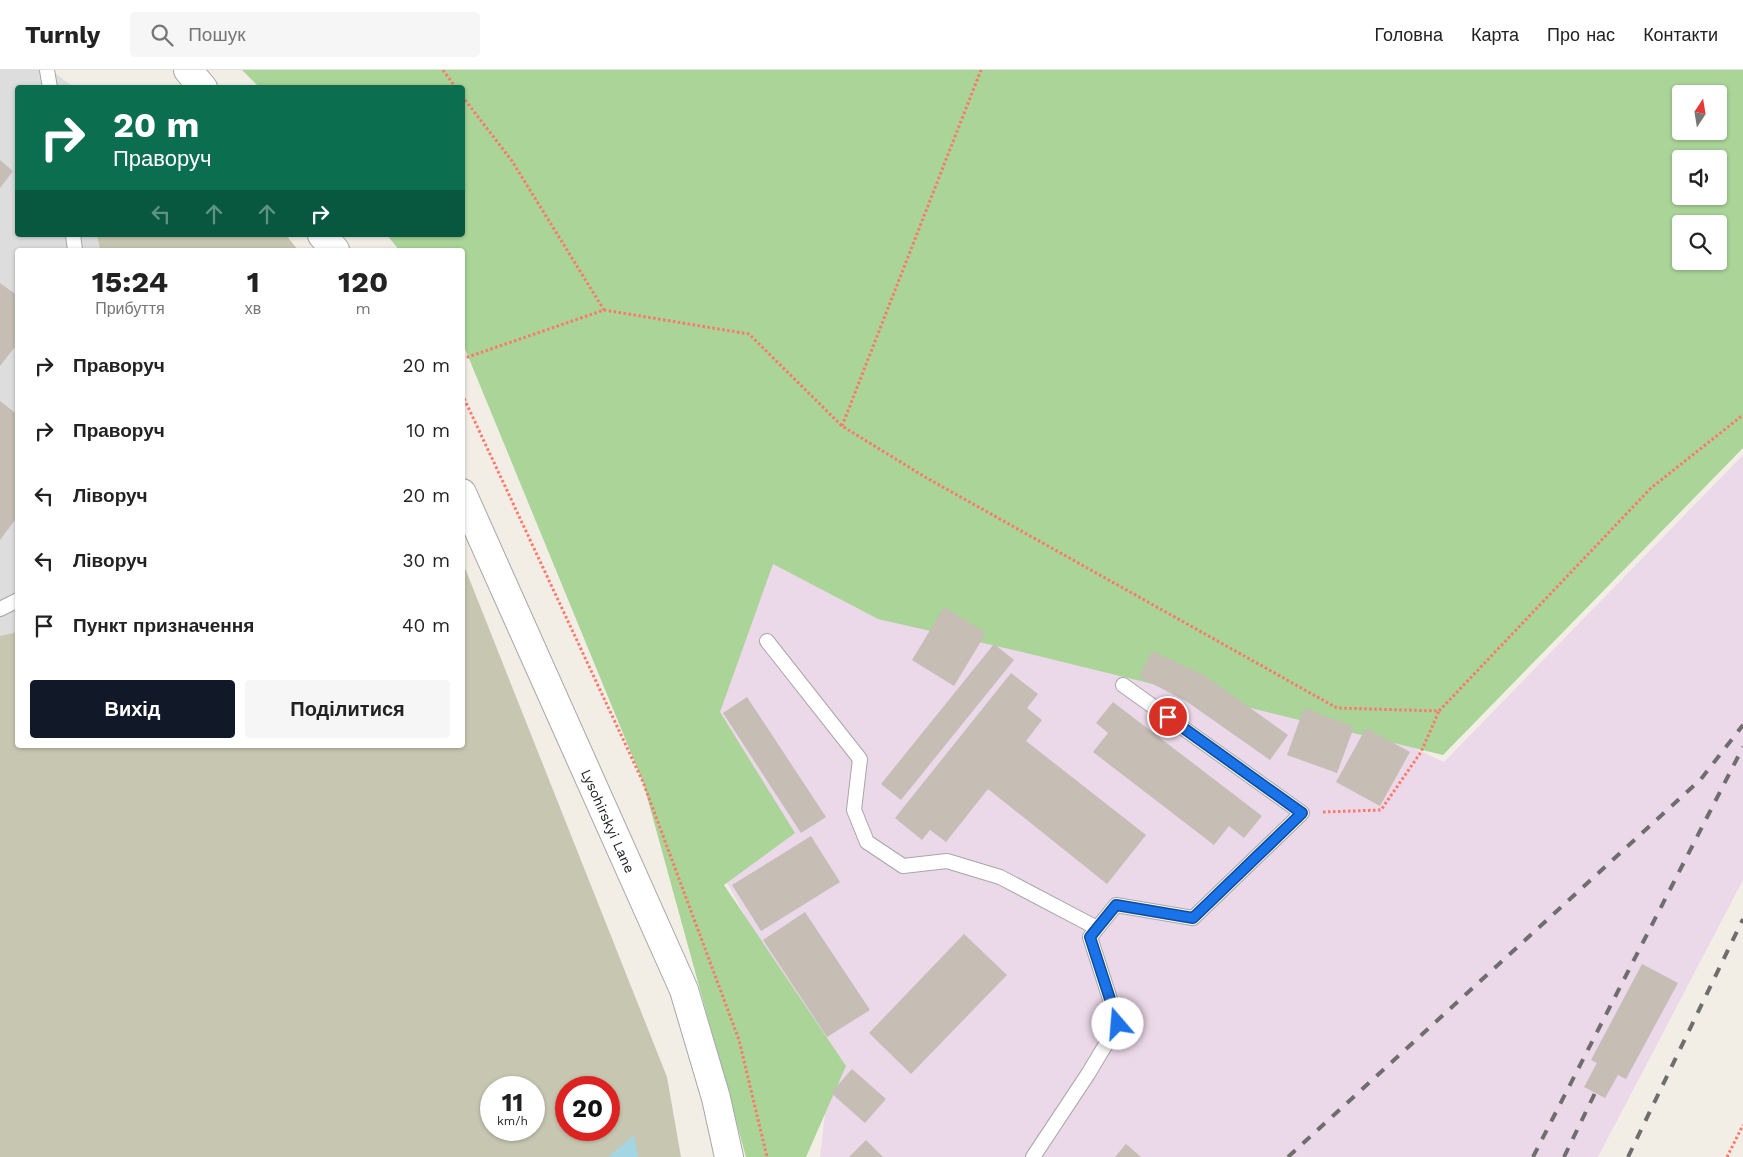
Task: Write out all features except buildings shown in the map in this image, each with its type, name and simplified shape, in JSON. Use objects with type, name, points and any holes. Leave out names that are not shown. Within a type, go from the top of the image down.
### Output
[{"type":"street","points":[[188,70],[200,85]]},
{"type":"street","points":[[324,237],[333,248]]},
{"type":"street","name":"Lysohirskyi Lane","points":[[465,500],[684,990],[716,1098],[729,1157]]},
{"type":"lane","points":[[48,70],[50,85]]},
{"type":"lane","points":[[0,609],[15,602]]},
{"type":"lane","points":[[767,641],[860,759],[854,810],[867,842],[903,866],[947,861],[1000,877],[1097,928]]},
{"type":"lane","points":[[1033,1157],[1088,1074],[1118,1024],[1090,937],[1097,928],[1116,905],[1193,918],[1302,813],[1123,685]]},
{"type":"path","points":[[443,70],[454,85]]},
{"type":"path","points":[[842,426],[981,70]]},
{"type":"path","points":[[465,100],[512,161],[604,310]]},
{"type":"path","points":[[465,358],[604,310],[749,334],[842,426],[933,482],[1337,708],[1440,710]]},
{"type":"path","points":[[465,400],[643,782],[739,1040],[767,1157]]},
{"type":"path","points":[[1302,813],[1382,810],[1422,752],[1440,710],[1651,488],[1743,415]]},
{"type":"path","points":[[1727,1157],[1743,1124]]},
{"type":"shaded area","points":[[0,70],[51,70],[70,85],[15,85],[15,237],[97,237],[100,248],[15,248],[15,633],[0,636]]},
{"type":"shaded area","points":[[97,237],[288,237],[296,248],[100,248]]},
{"type":"shaded area","points":[[627,380],[1444,762],[1743,455],[1743,880],[1598,1157],[820,1157],[830,1071],[639,722]]},
{"type":"shaded area","points":[[465,568],[667,1077],[681,1157],[0,1157],[0,636],[15,632],[15,748],[465,748]]},
{"type":"green space","points":[[242,70],[1743,70],[1743,448],[1443,755],[1018,651],[878,619],[773,564],[720,712],[795,833],[724,885],[846,1066],[806,1157],[746,1157],[643,782],[465,349],[465,248],[397,248],[389,237],[465,237],[465,85],[257,85]]},
{"type":"water","points":[[634,1135],[638,1157],[608,1157]]},
{"type":"railway","points":[[1288,1157],[1701,779],[1743,725]]},
{"type":"railway","points":[[1533,1157],[1743,747]]},
{"type":"railway","points":[[1628,1157],[1743,919]]},
{"type":"railway","points":[[1564,1157],[1595,1093]]},
{"type":"route","points":[[1118,1024],[1090,937],[1116,905],[1193,918],[1302,813],[1168,717]]}]
